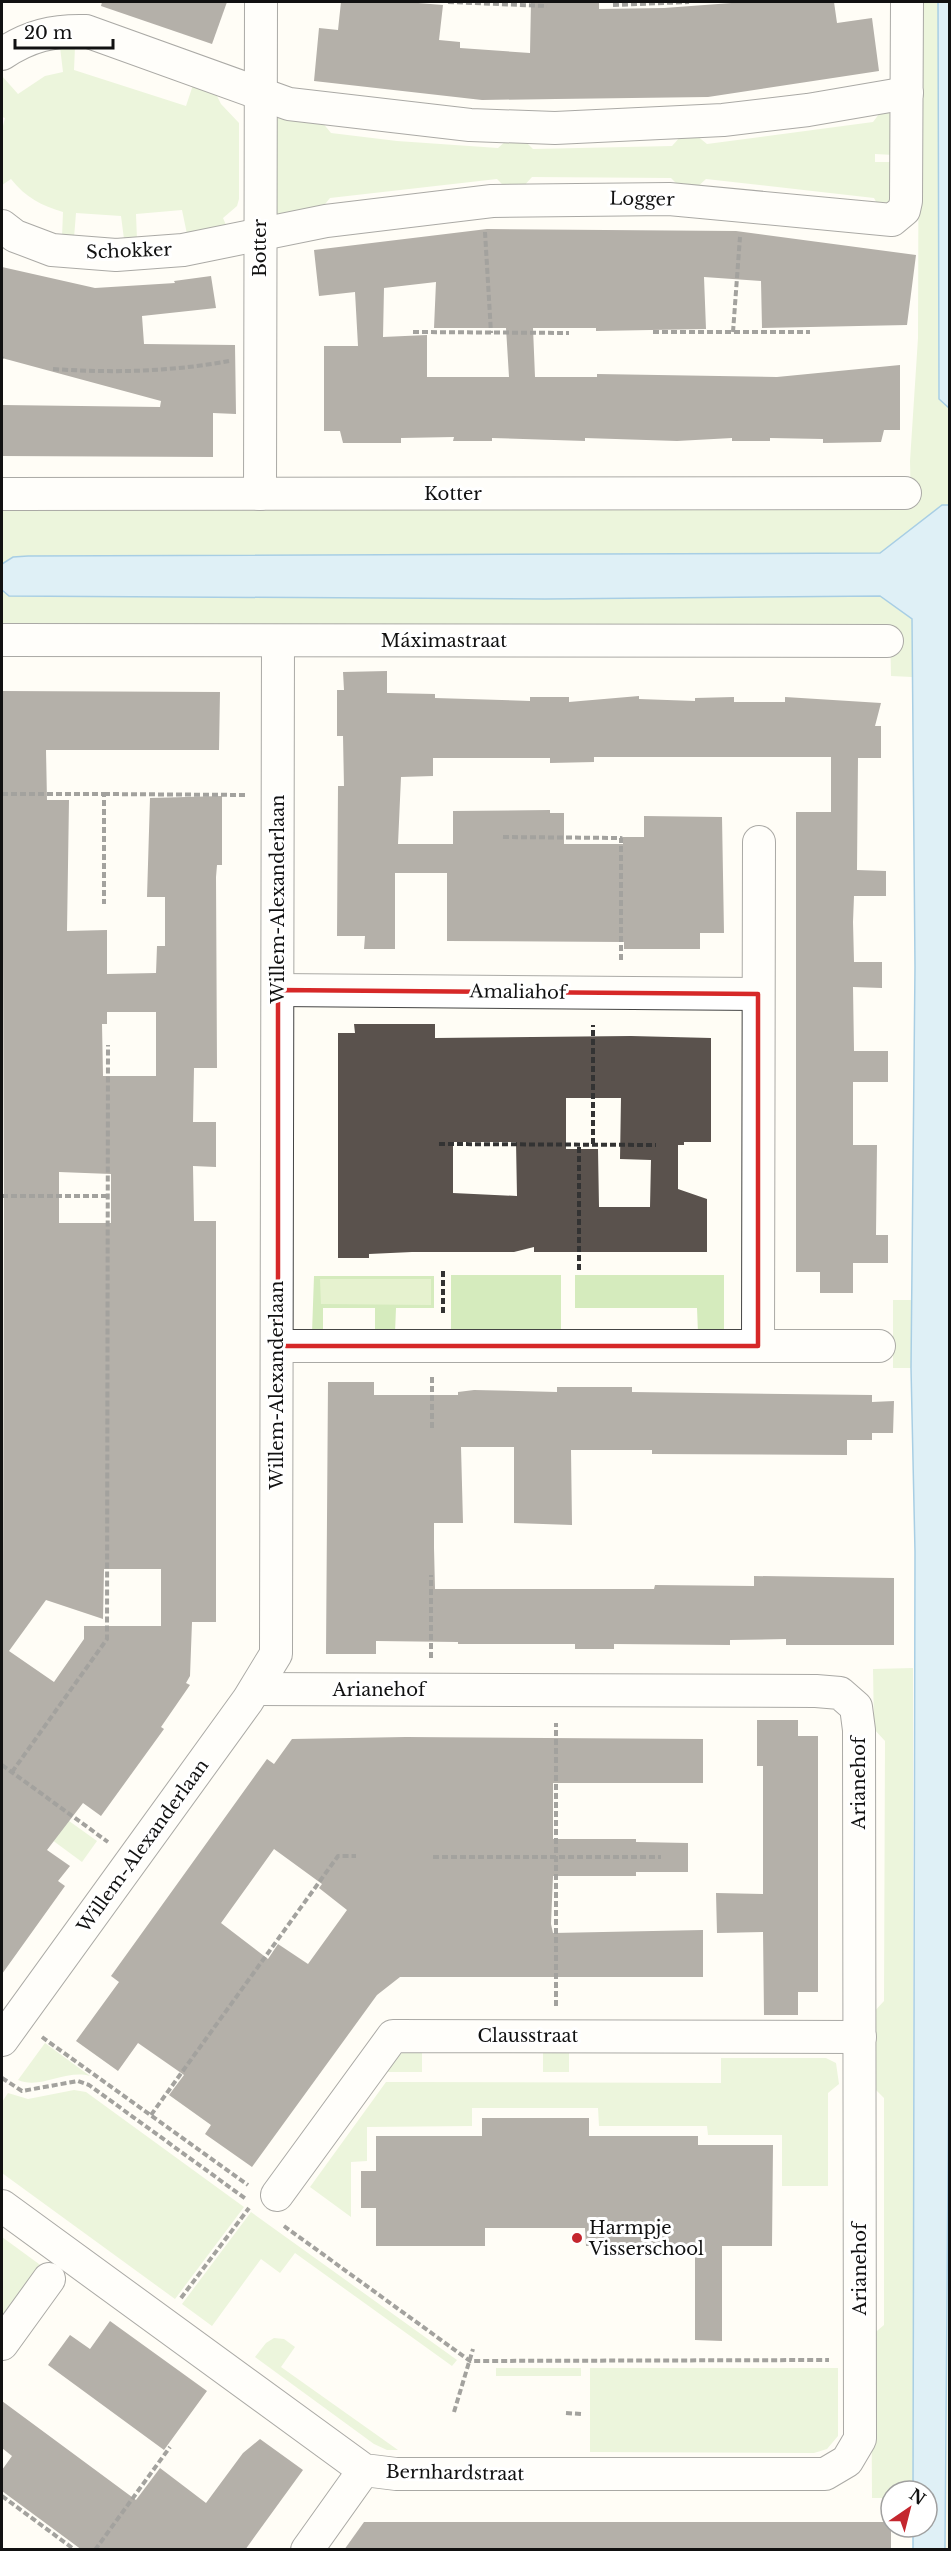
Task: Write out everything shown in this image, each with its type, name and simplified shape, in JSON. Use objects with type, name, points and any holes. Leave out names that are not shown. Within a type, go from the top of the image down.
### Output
[{"type":"street","name":"Botter","points":[[260,494],[261,2]]},
{"type":"street","name":"Logger","points":[[260,234],[326,221],[492,201],[584,199],[703,201],[892,220],[904,210],[906,201],[907,2]]},
{"type":"street","points":[[2,54],[40,34],[57,31],[86,31],[289,104],[373,116],[470,125],[555,128],[641,126],[760,117],[907,93]]},
{"type":"street","name":"Schokker","points":[[2,226],[15,236],[52,250],[116,255],[183,250],[260,234]]},
{"type":"street","name":"Kotter","points":[[2,494],[906,492]]},
{"type":"street","name":"Máximastraat","points":[[2,640],[887,641]]},
{"type":"street","name":"Willem-Alexanderlaan","points":[[2,2038],[256,1689],[276,1654],[278,641]]},
{"type":"street","points":[[758,1346],[759,842]]},
{"type":"street","name":"Amaliahof","points":[[278,990],[758,994]]},
{"type":"street","points":[[278,1346],[879,1346]]},
{"type":"street","name":"Arianehof","points":[[256,1689],[840,1693],[856,1707],[859,1730],[860,2439],[847,2461]]},
{"type":"street","name":"Clausstraat","points":[[269,2207],[393,2036],[860,2037]]},
{"type":"street","name":"Bernhardstraat","points":[[2,2206],[364,2470],[396,2474],[825,2474],[847,2461]]},
{"type":"street","points":[[2,2344],[49,2279]]},
{"type":"street","points":[[307,2550],[364,2470]]},
{"type":"path","points":[[448,2],[547,6]]},
{"type":"path","points":[[613,5],[689,2]]},
{"type":"path","points":[[485,231],[491,333]]},
{"type":"path","points":[[733,332],[740,232]]},
{"type":"path","points":[[413,332],[569,333]]},
{"type":"path","points":[[653,332],[810,332]]},
{"type":"path","points":[[53,369],[129,373],[195,367],[238,359],[262,360]]},
{"type":"path","points":[[2,794],[246,795]]},
{"type":"path","points":[[104,794],[104,904]]},
{"type":"path","points":[[503,837],[621,838],[621,961]]},
{"type":"path","points":[[593,1018],[593,1144]]},
{"type":"path","points":[[12,1772],[107,1639],[108,1045]]},
{"type":"path","points":[[439,1144],[656,1145]]},
{"type":"path","points":[[579,1144],[579,1270]]},
{"type":"path","points":[[2,1196],[108,1196]]},
{"type":"path","points":[[443,1271],[443,1346]]},
{"type":"path","points":[[432,1375],[432,1431]]},
{"type":"path","points":[[431,1575],[431,1661]]},
{"type":"path","points":[[556,1718],[556,1995]]},
{"type":"path","points":[[2,1765],[111,1844]]},
{"type":"path","points":[[151,2115],[338,1856],[356,1856]]},
{"type":"path","points":[[433,1857],[661,1857]]},
{"type":"path","points":[[38,2034],[258,2193],[263,2186],[269,2207]]},
{"type":"path","points":[[2,2078],[22,2091],[78,2081],[89,2085],[269,2207],[470,2361],[860,2360]]},
{"type":"path","points":[[175,2306],[269,2207]]},
{"type":"path","points":[[454,2412],[473,2349]]},
{"type":"path","points":[[566,2413],[581,2414]]},
{"type":"path","points":[[96,2550],[170,2447]]},
{"type":"path","points":[[2,2496],[75,2550]]},
{"type":"highlighted area","points":[[278,990],[758,994],[758,1346],[278,1346]]},
{"type":"shaded area","points":[[949,1272],[950,2549],[945,2550],[949,2048]]},
{"type":"green space","points":[[919,2],[938,2],[939,399],[949,408],[949,505],[942,505],[880,553],[28,556],[13,557],[2,564],[2,507],[911,505],[910,461],[918,338]]},
{"type":"green space","points":[[60,47],[75,47],[74,70],[186,106],[193,85],[216,94],[221,104],[239,123],[239,199],[237,206],[223,218],[226,225],[187,234],[182,210],[136,214],[137,240],[124,239],[121,216],[76,213],[74,238],[62,237],[63,212],[34,200],[11,179],[2,185],[2,130],[5,118],[2,117],[2,76],[18,94],[45,76],[63,72]]},
{"type":"green space","points":[[882,110],[893,113],[894,155],[875,154],[875,162],[895,162],[894,203],[880,209],[874,198],[706,179],[695,189],[681,188],[671,178],[532,177],[522,188],[507,189],[497,179],[330,198],[321,209],[278,217],[275,214],[276,119],[280,117],[322,122],[331,133],[397,141],[498,148],[508,139],[523,139],[533,149],[672,146],[681,136],[696,135],[707,144],[873,122]]},
{"type":"green space","points":[[2,590],[9,596],[545,599],[880,596],[912,619],[912,677],[891,676],[890,626],[2,626]]},
{"type":"green space","points":[[451,1275],[561,1275],[561,1333],[451,1333]]},
{"type":"green space","points":[[575,1275],[724,1275],[724,1333],[698,1333],[697,1308],[575,1308]]},
{"type":"green space","points":[[314,1276],[434,1276],[434,1308],[396,1308],[395,1333],[375,1333],[375,1308],[323,1308],[323,1333],[312,1333]]},
{"type":"green space","points":[[320,1279],[431,1279],[431,1305],[321,1304]]},
{"type":"green space","points":[[893,1300],[912,1300],[911,1368],[893,1368]]},
{"type":"green space","points":[[913,1668],[913,2479],[879,2479],[879,2498],[872,2498],[871,2336],[884,2325],[884,2098],[873,2087],[872,2014],[884,2001],[885,1741],[874,1729],[873,1669]]},
{"type":"green space","points":[[2,1773],[97,1841],[82,1862],[2,1803]]},
{"type":"green space","points":[[45,2043],[90,2076],[72,2075],[35,2083],[18,2080]]},
{"type":"green space","points":[[569,2048],[569,2072],[543,2072],[543,2049]]},
{"type":"green space","points":[[422,2049],[422,2072],[383,2072],[402,2053]]},
{"type":"green space","points":[[721,2058],[826,2058],[836,2063],[839,2084],[828,2093],[828,2186],[782,2186],[782,2135],[708,2135],[707,2126],[599,2126],[598,2108],[472,2108],[472,2126],[367,2127],[367,2161],[351,2162],[351,2217],[310,2187],[386,2082],[721,2083]]},
{"type":"green space","points":[[74,2090],[86,2092],[244,2207],[175,2299],[2,2173],[2,2102],[8,2093],[28,2099]]},
{"type":"green space","points":[[251,2212],[457,2360],[452,2366],[295,2253],[280,2273],[261,2259],[212,2326],[182,2304]]},
{"type":"green space","points":[[2,2237],[43,2267],[2,2324]]},
{"type":"green space","points":[[274,2338],[284,2339],[295,2347],[281,2367],[398,2450],[387,2450],[374,2444],[255,2357],[266,2343]]},
{"type":"green space","points":[[496,2368],[581,2368],[581,2376],[496,2376]]},
{"type":"green space","points":[[590,2368],[838,2368],[838,2436],[827,2449],[814,2453],[590,2452]]},
{"type":"water","points":[[938,2],[950,2],[949,408],[939,399]]},
{"type":"water","points":[[942,505],[950,505],[949,2048],[945,2549],[913,2550],[913,2539],[939,2539],[939,2479],[913,2479],[915,1552],[911,1368],[915,967],[912,619],[880,596],[545,599],[9,596],[2,590],[2,564],[13,557],[28,556],[880,553]]},
{"type":"building","points":[[102,2],[227,2],[212,44],[101,6]]},
{"type":"building","points":[[341,2],[406,2],[443,5],[439,40],[460,42],[460,48],[530,53],[531,2],[599,2],[599,9],[664,8],[745,2],[834,2],[837,23],[872,18],[879,71],[708,97],[482,100],[314,81],[319,28],[338,30]]},
{"type":"building","points":[[487,229],[736,231],[916,255],[907,325],[762,328],[761,281],[704,277],[706,329],[596,331],[596,328],[533,328],[535,377],[597,377],[597,374],[777,377],[900,365],[900,430],[884,430],[881,442],[823,443],[823,439],[770,438],[770,441],[732,441],[732,438],[677,441],[585,438],[585,441],[492,438],[492,441],[453,441],[454,437],[401,438],[401,443],[343,443],[340,431],[324,431],[324,346],[358,346],[355,292],[319,296],[314,250]],"holes":[[[436,282],[434,328],[506,328],[509,377],[427,377],[427,335],[383,337],[384,288]]]},
{"type":"building","points":[[2,267],[95,288],[175,283],[174,281],[211,276],[216,308],[142,316],[144,344],[235,345],[236,414],[213,413],[213,457],[2,456],[2,405],[160,407],[161,401],[2,358]]},
{"type":"building","points":[[387,671],[387,693],[435,694],[435,698],[530,701],[530,697],[569,697],[569,702],[639,696],[639,699],[695,701],[695,698],[734,697],[734,702],[785,702],[785,697],[881,703],[875,726],[881,726],[881,758],[858,758],[857,870],[886,871],[886,896],[854,896],[853,922],[854,962],[882,962],[882,988],[853,987],[854,1051],[888,1051],[888,1082],[853,1082],[853,1145],[877,1145],[876,1235],[888,1235],[888,1263],[853,1263],[853,1293],[820,1293],[820,1272],[796,1272],[796,812],[831,812],[831,757],[594,757],[594,762],[550,763],[550,758],[433,758],[433,776],[401,777],[398,844],[453,844],[453,811],[550,810],[550,813],[564,813],[564,844],[623,844],[623,837],[644,837],[644,816],[722,817],[724,933],[700,933],[700,949],[624,949],[624,942],[447,941],[447,873],[395,873],[395,949],[364,949],[365,936],[337,936],[338,786],[344,786],[343,736],[337,736],[337,690],[344,690],[343,672]]},
{"type":"building","points":[[2,691],[220,692],[219,750],[46,750],[47,800],[69,800],[67,931],[107,930],[107,974],[156,973],[157,946],[165,946],[165,897],[147,897],[150,798],[222,796],[222,865],[217,865],[216,877],[217,1068],[194,1068],[193,1122],[216,1122],[216,1167],[193,1166],[194,1221],[216,1221],[216,1622],[192,1622],[190,1676],[186,1683],[190,1685],[161,1727],[164,1729],[101,1816],[83,1803],[47,1850],[70,1866],[58,1881],[65,1886],[2,1974],[4,1210]],"holes":[[[107,1012],[156,1012],[156,1076],[103,1076],[102,1024],[107,1024]],[[59,1172],[111,1174],[111,1223],[59,1223]],[[104,1569],[161,1569],[161,1626],[84,1626],[84,1639],[54,1682],[9,1651],[46,1600],[103,1619]]]},
{"type":"building","points":[[354,1024],[435,1024],[435,1038],[631,1036],[711,1038],[711,1142],[684,1142],[684,1145],[678,1145],[678,1189],[707,1199],[707,1252],[534,1252],[534,1247],[514,1252],[412,1252],[369,1254],[369,1258],[338,1258],[338,1033],[355,1033]],"holes":[[[566,1098],[621,1098],[620,1159],[651,1160],[650,1207],[599,1207],[598,1149],[566,1149]],[[453,1142],[516,1142],[517,1196],[453,1193]]]},
{"type":"building","points":[[328,1382],[374,1382],[374,1395],[458,1395],[458,1392],[474,1390],[557,1392],[557,1387],[632,1387],[632,1392],[872,1395],[872,1402],[894,1401],[893,1433],[872,1433],[872,1440],[847,1440],[847,1455],[652,1454],[652,1450],[571,1450],[572,1525],[514,1523],[514,1447],[461,1447],[463,1523],[434,1523],[434,1548],[435,1589],[654,1589],[655,1585],[754,1586],[754,1576],[894,1578],[894,1645],[786,1645],[786,1639],[730,1640],[730,1645],[614,1644],[614,1649],[575,1649],[575,1644],[376,1641],[376,1654],[326,1654]]},
{"type":"building","points":[[757,1720],[798,1720],[798,1736],[818,1736],[818,1992],[798,1992],[798,2015],[764,2015],[763,1932],[717,1933],[716,1893],[763,1894],[763,1766],[757,1766]]},
{"type":"building","points":[[406,1737],[703,1739],[703,1783],[553,1783],[553,1839],[636,1839],[636,1842],[688,1843],[688,1872],[636,1872],[636,1876],[553,1876],[551,1924],[553,1933],[703,1930],[703,1977],[400,1977],[377,1995],[252,2167],[205,2134],[211,2125],[169,2095],[184,2075],[138,2043],[118,2071],[76,2041],[119,1982],[111,1976],[267,1759],[274,1764],[292,1739]],"holes":[[[274,1849],[322,1884],[319,1888],[347,1910],[308,1964],[278,1944],[268,1959],[221,1923]]]},
{"type":"building","points":[[482,2118],[589,2118],[589,2136],[698,2136],[698,2145],[773,2145],[772,2246],[722,2246],[722,2341],[695,2340],[695,2246],[586,2246],[585,2228],[485,2228],[485,2246],[376,2246],[376,2208],[361,2208],[361,2171],[376,2171],[376,2136],[482,2136]]},
{"type":"building","points":[[110,2321],[207,2391],[164,2450],[48,2365],[70,2335],[90,2349]]},
{"type":"building","points":[[2,2401],[136,2500],[160,2468],[206,2503],[243,2453],[260,2439],[303,2470],[245,2550],[82,2550],[2,2491],[2,2470],[12,2456],[2,2448]]},
{"type":"building","points":[[364,2522],[879,2522],[879,2539],[891,2539],[891,2550],[344,2550]]},
{"type":"place","name":"Harmpje Visserschool","points":[[577,2238]]}]
